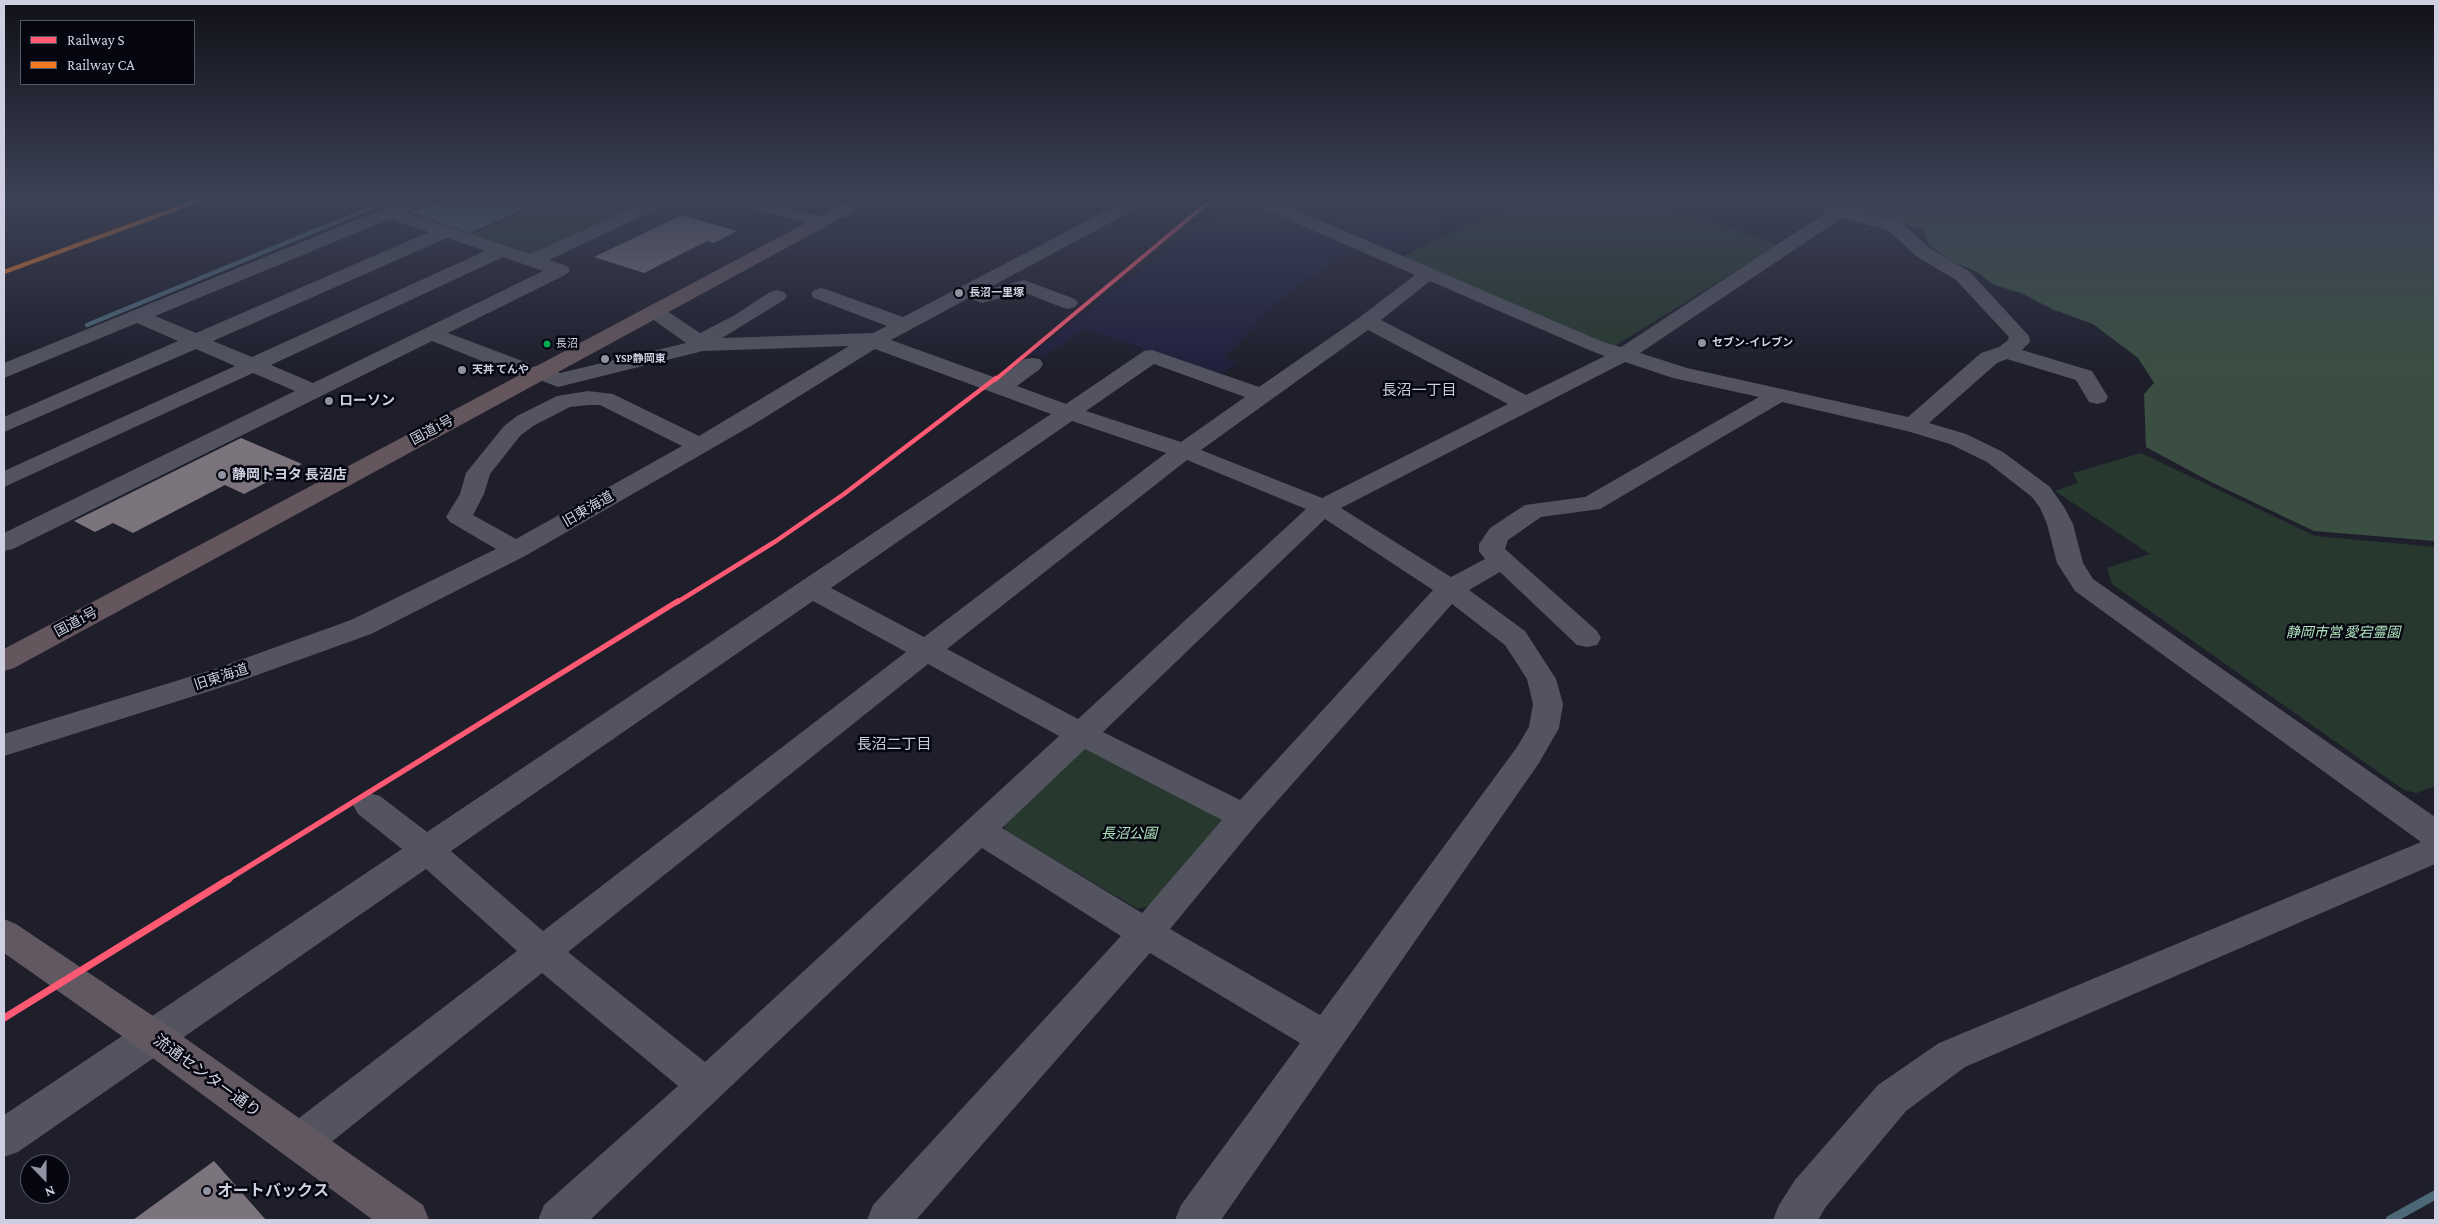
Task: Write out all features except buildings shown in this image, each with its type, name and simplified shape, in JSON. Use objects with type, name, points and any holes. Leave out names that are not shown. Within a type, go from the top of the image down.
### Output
[{"type":"highway","name":"国道1号","points":[[4,641],[546,380],[654,311],[747,257]]},
{"type":"highway","name":"国道1号","points":[[4,661],[546,380],[750,257]]},
{"type":"main road","name":"流通センター通り","points":[[4,934],[152,1036],[408,1220]]},
{"type":"street","points":[[4,371],[279,257]]},
{"type":"street","points":[[4,425],[388,257]]},
{"type":"street","points":[[4,480],[487,257]]},
{"type":"street","points":[[4,544],[560,270],[522,257]]},
{"type":"street","points":[[532,261],[540,257]]},
{"type":"street","name":"旧東海道","points":[[4,744],[225,676],[360,627],[516,550],[700,446],[876,340],[1030,257]]},
{"type":"street","points":[[1392,257],[1547,326],[1623,355],[1681,373],[1912,425],[1958,439],[1978,448],[2042,492],[2052,506],[2060,524],[2070,563],[2084,585],[2435,834]]},
{"type":"street","points":[[559,1220],[706,1086],[1323,507],[1623,355],[1757,257]]},
{"type":"street","points":[[1912,425],[1989,358],[2007,352],[2020,342],[2019,336],[1963,276],[1932,257]]},
{"type":"street","points":[[300,1142],[1184,451],[1367,321],[1429,273]]},
{"type":"street","points":[[964,292],[982,297],[1024,286],[1068,303]]},
{"type":"street","points":[[821,294],[904,325]]},
{"type":"street","points":[[701,343],[742,320],[777,296]]},
{"type":"street","points":[[654,311],[701,343]]},
{"type":"street","points":[[137,316],[315,392]]},
{"type":"street","points":[[1367,321],[1525,404]]},
{"type":"street","points":[[432,334],[588,398],[605,399],[700,446]]},
{"type":"street","points":[[546,380],[701,343],[876,340],[1002,387],[1021,397],[1184,451],[1323,507],[1450,590],[1499,624],[1515,638],[1541,679],[1548,704],[1544,728],[1528,755],[1196,1220]]},
{"type":"street","points":[[2007,352],[2084,376],[2097,397]]},
{"type":"street","points":[[4,1138],[1152,356],[1262,396]]},
{"type":"street","points":[[1002,387],[1032,364]]},
{"type":"street","points":[[516,550],[460,517],[472,494],[478,473],[512,430],[526,420],[546,380]]},
{"type":"street","points":[[1586,638],[1492,551],[1492,544],[1499,534],[1513,522],[1534,510],[1591,504],[1779,396]]},
{"type":"street","points":[[888,1220],[1146,933],[1244,817],[1450,590],[1502,560]]},
{"type":"street","points":[[812,589],[1081,734],[1244,817]]},
{"type":"street","points":[[369,805],[428,850],[542,952],[706,1086]]},
{"type":"street","points":[[979,830],[1146,933],[1326,1038]]},
{"type":"street","points":[[1794,1220],[1810,1194],[1892,1098],[1952,1055],[2435,850]]},
{"type":"shaded area","points":[[1157,257],[1338,257],[1273,306],[1224,358],[1237,362],[1221,374],[1085,329],[1044,356],[1032,353]]},
{"type":"green space","points":[[1402,257],[1758,257],[1613,347]]},
{"type":"green space","points":[[1946,257],[2435,257],[2435,541],[2314,531],[2211,482],[2146,447],[2144,394],[2154,383],[2138,358],[2093,324],[2054,310],[2021,293],[1994,285],[1977,272]]},
{"type":"green space","name":"静岡市営 愛宕霊園","points":[[2141,453],[2315,536],[2435,547],[2435,786],[2417,793],[2404,790],[2112,584],[2107,568],[2150,554],[2055,491],[2078,483],[2073,473]]},
{"type":"green space","name":"長沼公園","points":[[1093,746],[1223,816],[1224,827],[1154,905],[1138,909],[1005,830],[1005,820],[1080,750]]},
{"type":"waterway","points":[[87,325],[252,257]]},
{"type":"waterway","points":[[2390,1220],[2435,1195]]},
{"type":"rail line","name":"CA","points":[[4,272],[45,257]]},
{"type":"rail line","name":"S","points":[[4,1018],[776,541],[844,494],[992,382],[1142,257]]},
{"type":"place","name":"長沼一里塚","points":[[959,293]]},
{"type":"place","name":"セブン-イレブン","points":[[1702,343]]},
{"type":"place","name":"長沼","points":[[547,344]]},
{"type":"place","name":"YSP静岡東","points":[[605,359]]},
{"type":"place","name":"天丼 てんや","points":[[462,370]]},
{"type":"place","name":"ローソン","points":[[329,401]]},
{"type":"place","name":"静岡トヨタ 長沼店","points":[[222,475]]},
{"type":"place","name":"オートバックス","points":[[207,1191]]},
{"type":"district","name":"長沼一丁目","points":[[1419,390]]},
{"type":"district","name":"長沼二丁目","points":[[894,744]]}]
